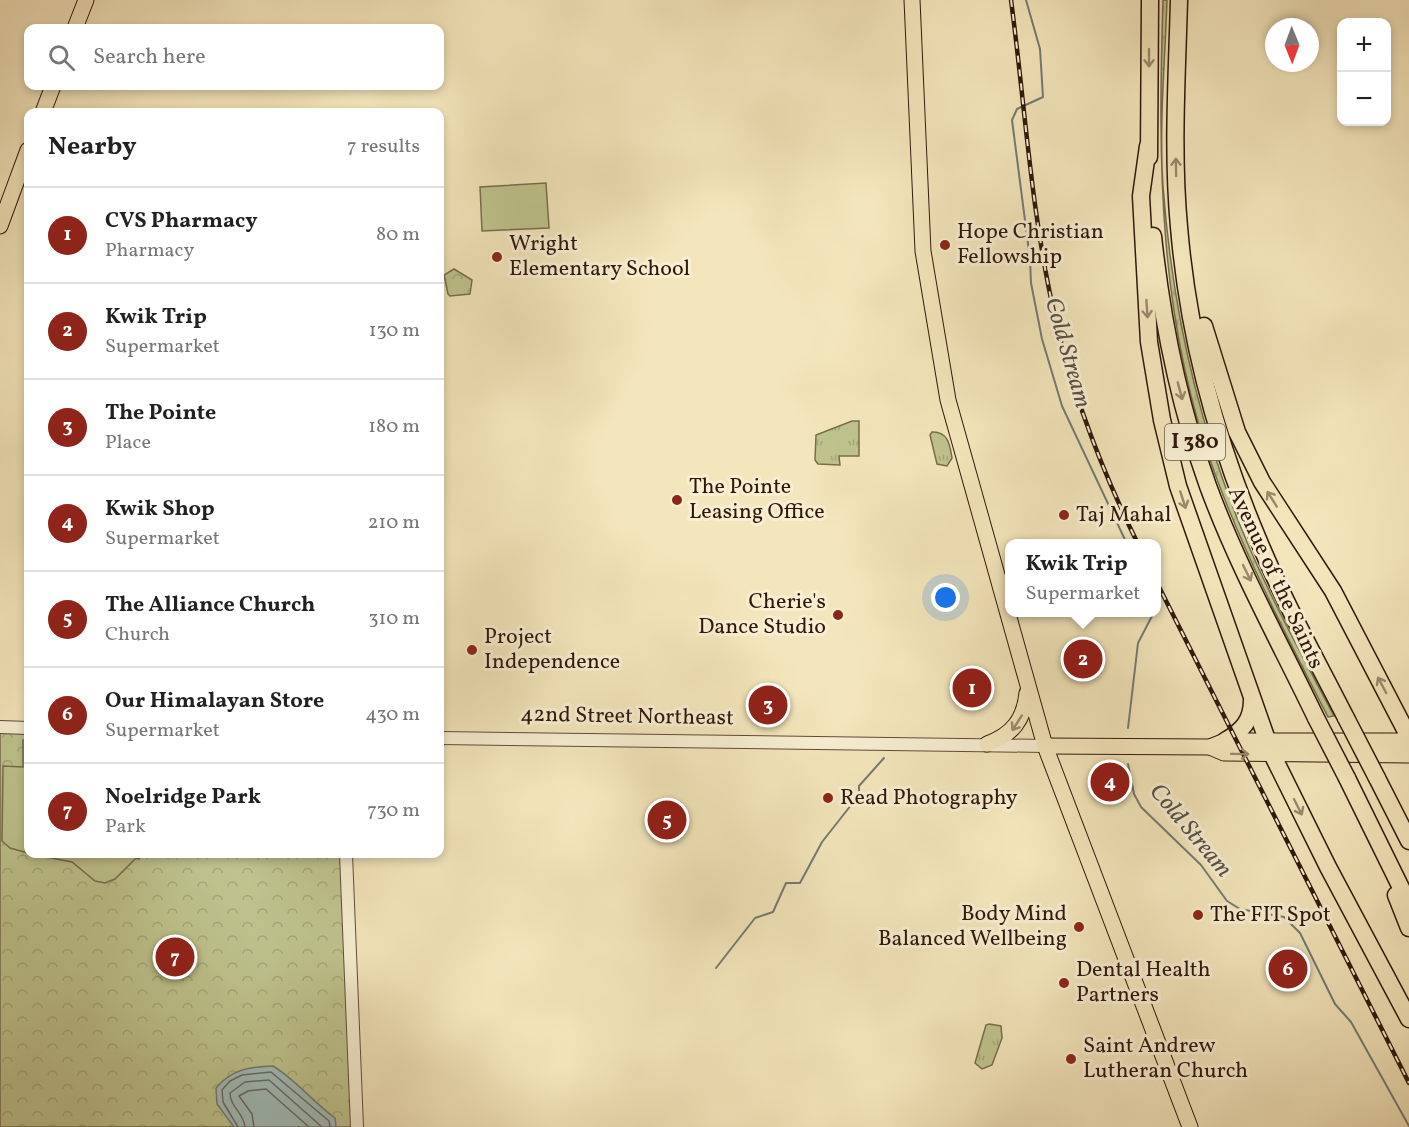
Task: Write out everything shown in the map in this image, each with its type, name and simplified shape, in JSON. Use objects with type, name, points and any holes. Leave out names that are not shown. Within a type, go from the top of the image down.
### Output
[{"type":"highway","name":"Avenue of the Saints","points":[[1150,0],[1148,146],[1157,277],[1178,387],[1209,488],[1234,548],[1409,904]]},
{"type":"highway","name":"Avenue of the Saints","points":[[1179,0],[1175,134],[1179,226],[1198,350],[1237,485],[1258,540],[1409,841]]},
{"type":"highway","points":[[1177,59],[1189,0]]},
{"type":"highway","points":[[1148,146],[1141,196],[1149,342],[1162,420],[1192,526],[1270,748],[1409,1019]]},
{"type":"highway","points":[[1179,226],[1192,269],[1205,334],[1237,432],[1262,482],[1333,591],[1409,736]]},
{"type":"highway","points":[[1217,744],[1241,731],[1248,721],[1252,696]]},
{"type":"highway","points":[[1370,827],[1409,928]]},
{"type":"main road","points":[[77,24],[86,0]]},
{"type":"main road","points":[[912,0],[920,219],[931,307],[948,400],[1005,604]]},
{"type":"main road","points":[[45,108],[51,90]]},
{"type":"main road","points":[[0,225],[24,161]]},
{"type":"main road","points":[[1008,617],[1045,746],[1190,1127]]},
{"type":"main road","points":[[987,744],[1007,736],[1018,724],[1024,710],[1028,687]]},
{"type":"main road","name":"42nd Street Northeast","points":[[1270,748],[1409,741]]},
{"type":"main road","name":"42nd Street Northeast","points":[[1045,746],[1217,744],[1409,755]]},
{"type":"street","points":[[0,727],[24,728]]},
{"type":"street","name":"42nd Street Northeast","points":[[444,738],[1045,746]]},
{"type":"street","points":[[346,858],[357,1127]]},
{"type":"green space","points":[[1163,0],[1167,0],[1162,116],[1163,186],[1173,277],[1190,367],[1215,456],[1247,542],[1334,716],[1328,717],[1254,567],[1215,474],[1196,416],[1182,357],[1172,299],[1166,240],[1162,181],[1161,121]]},
{"type":"green space","points":[[546,183],[549,228],[482,231],[480,187]]},
{"type":"green space","points":[[454,269],[472,280],[470,294],[450,296],[448,294],[444,275]]},
{"type":"green space","points":[[852,421],[859,421],[859,456],[839,456],[840,465],[818,464],[815,460],[816,435]]},
{"type":"green space","points":[[932,432],[942,434],[948,440],[952,458],[947,466],[937,464],[930,435]]},
{"type":"green space","points":[[0,727],[24,728],[24,858],[346,858],[357,1127],[0,1127]]},
{"type":"green space","points":[[24,740],[24,852],[10,848],[2,841],[3,766],[23,767]]},
{"type":"green space","points":[[52,858],[136,858],[115,879],[105,883],[95,881],[72,862]]},
{"type":"green space","points":[[986,1025],[1001,1026],[1002,1038],[992,1065],[982,1069],[975,1063]]},
{"type":"water","points":[[273,1066],[335,1118],[336,1127],[234,1127],[217,1104],[216,1088],[228,1077],[242,1070]]},
{"type":"waterway","name":"Cold Stream","points":[[1026,0],[1040,49],[1043,97],[1017,109],[1012,120],[1031,283],[1042,339],[1062,406],[1125,539]]},
{"type":"waterway","name":"Cold Stream","points":[[1128,728],[1138,643],[1151,617]]},
{"type":"waterway","points":[[716,968],[755,918],[773,912],[786,883],[800,883],[822,842],[859,795],[859,786],[884,758]]},
{"type":"waterway","name":"Cold Stream","points":[[1128,764],[1134,794],[1141,807],[1201,865],[1227,901],[1240,909],[1284,917],[1300,933],[1335,1004],[1351,1022],[1409,1126]]},
{"type":"railway","points":[[1011,0],[1034,199],[1055,317],[1070,375],[1090,432],[1112,489],[1136,539]]},
{"type":"railway","points":[[1161,591],[1409,1083]]},
{"type":"place","name":"Hope Christian Fellowship","points":[[945,245]]},
{"type":"place","name":"Wright Elementary School","points":[[497,257]]},
{"type":"place","name":"The Pointe Leasing Office","points":[[677,500]]},
{"type":"place","name":"Taj Mahal","points":[[1064,515]]},
{"type":"place","name":"Cherie's Dance Studio","points":[[838,615]]},
{"type":"place","name":"Project Independence","points":[[472,650]]},
{"type":"place","name":"Kwik Trip","points":[[1083,659]]},
{"type":"place","name":"CVS Pharmacy","points":[[972,688]]},
{"type":"place","name":"The Pointe","points":[[768,705]]},
{"type":"place","name":"Kwik Shop","points":[[1110,782]]},
{"type":"place","name":"Read Photography","points":[[828,798]]},
{"type":"place","name":"The Alliance Church","points":[[667,820]]},
{"type":"place","name":"The FIT Spot","points":[[1198,915]]},
{"type":"place","name":"Body Mind Balanced Wellbeing","points":[[1079,927]]},
{"type":"place","name":"Noelridge Park","points":[[175,957]]},
{"type":"place","name":"Our Himalayan Store","points":[[1288,969]]},
{"type":"place","name":"Dental Health Partners","points":[[1064,983]]},
{"type":"place","name":"Saint Andrew Lutheran Church","points":[[1071,1059]]}]
